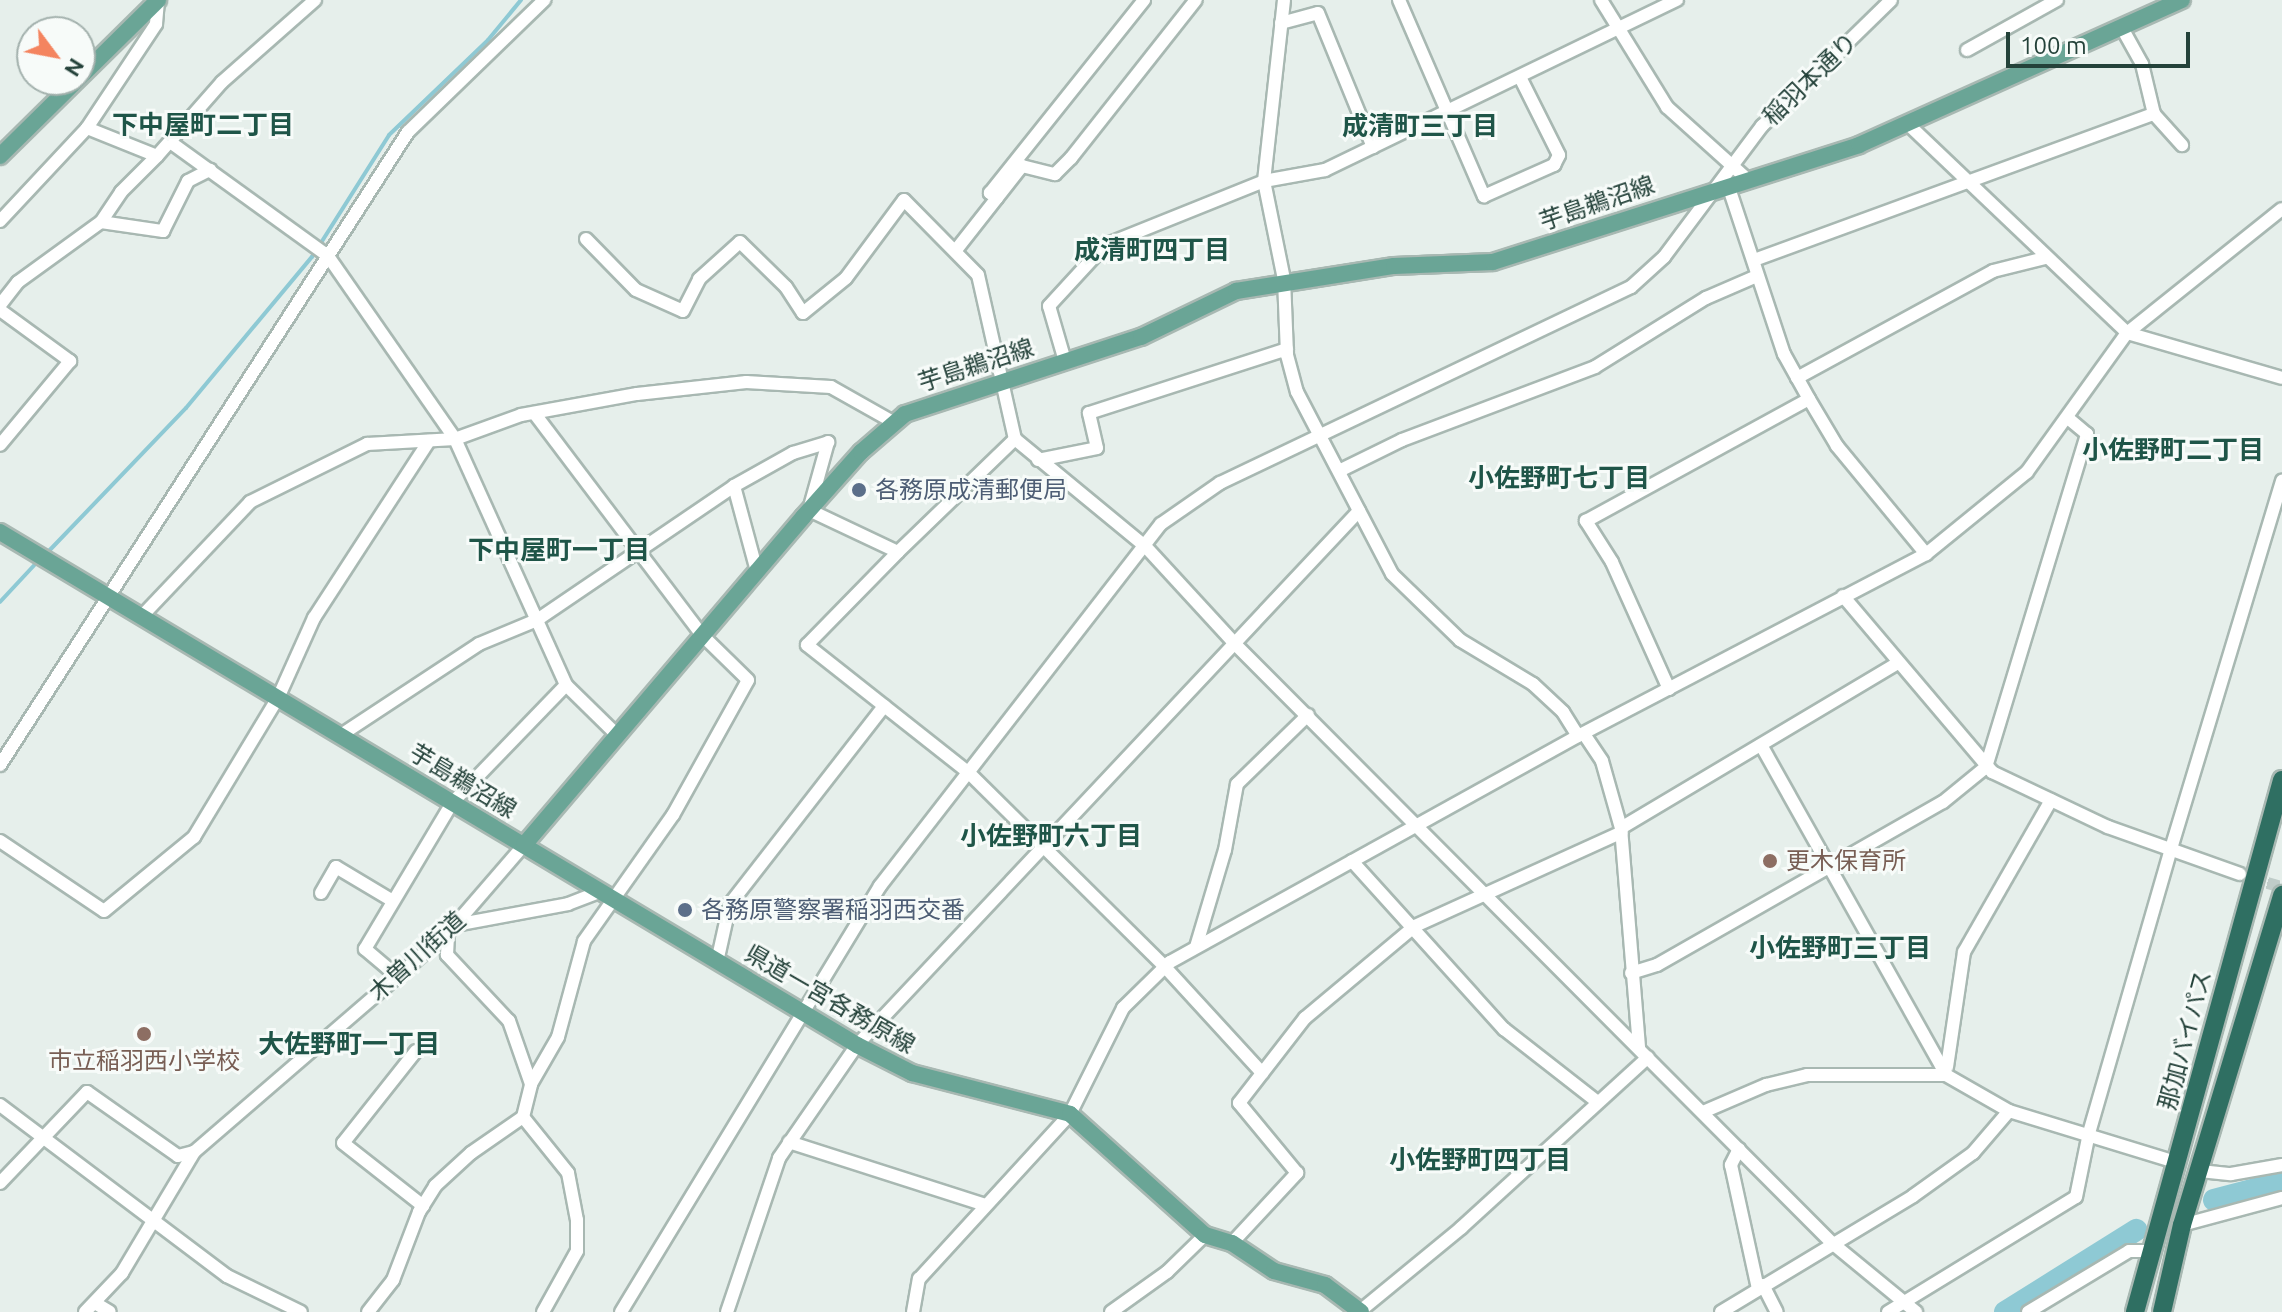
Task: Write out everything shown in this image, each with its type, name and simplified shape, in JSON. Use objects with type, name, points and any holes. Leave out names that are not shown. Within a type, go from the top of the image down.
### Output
[{"type":"highway","name":"那加バイパス","points":[[2135,1312],[2282,780]]},
{"type":"highway","name":"那加バイパス","points":[[2162,1312],[2182,1225],[2282,895]]},
{"type":"main road","points":[[0,156],[158,0]]},
{"type":"main road","name":"芋島鵜沼線","points":[[0,532],[524,845],[809,510],[893,422],[999,381],[1141,337],[1219,296],[1284,279],[1394,266],[1493,262],[1910,126],[2182,0]]},
{"type":"main road","name":"県道一宮各務原線","points":[[524,845],[604,896],[857,1045],[912,1073],[1070,1114],[1205,1235],[1232,1243],[1274,1271],[1325,1285],[1360,1311]]},
{"type":"street","points":[[0,221],[87,128],[156,24],[158,0]]},
{"type":"street","points":[[0,445],[70,361],[0,307],[18,282],[101,222],[121,192],[222,82],[315,0]]},
{"type":"street","points":[[0,765],[408,132],[544,0]]},
{"type":"street","points":[[997,198],[990,193],[1144,0]]},
{"type":"street","points":[[956,250],[1022,166],[1055,174],[1196,0]]},
{"type":"street","points":[[1284,0],[1264,181],[1284,279],[1287,349],[1297,392],[1392,574],[1421,606],[1460,640],[1533,684],[1563,712],[1602,761],[1622,830],[1631,973],[1643,1052]]},
{"type":"street","points":[[1399,0],[1484,196],[1554,165],[1559,155],[1520,77]]},
{"type":"street","points":[[1601,0],[1617,31],[1667,107],[1734,162],[1747,179]]},
{"type":"street","points":[[1065,361],[1049,306],[1105,245],[1264,181],[1325,170],[1677,0]]},
{"type":"street","name":"稲羽本通り","points":[[621,1312],[880,886],[1161,524],[1195,496],[1631,287],[1664,257],[1721,187],[1734,162],[1762,126],[1891,0]]},
{"type":"street","points":[[1967,50],[2057,0]]},
{"type":"street","points":[[1281,23],[1318,13],[1373,147]]},
{"type":"street","points":[[2122,28],[2142,64],[2154,114],[2182,145]]},
{"type":"street","points":[[1754,260],[2154,114]]},
{"type":"street","points":[[1910,126],[2127,333],[2282,378]]},
{"type":"street","points":[[87,128],[157,156]]},
{"type":"street","points":[[170,142],[315,243],[328,256],[455,439],[566,685],[617,735]]},
{"type":"street","points":[[101,222],[163,231],[188,181],[210,170]]},
{"type":"street","points":[[1721,187],[1754,260],[1757,276],[1797,378],[1837,446],[1926,554]]},
{"type":"street","points":[[586,239],[636,290],[683,311],[699,279],[740,242],[786,287],[803,313],[846,278],[904,200],[978,275],[999,381],[1015,439],[1146,547],[1236,645],[1832,1243],[1916,1312]]},
{"type":"street","points":[[913,1312],[919,1279],[1070,1114],[1123,1008],[1165,967],[1417,824],[1926,554],[2027,472],[2127,333],[2282,209]]},
{"type":"street","points":[[1797,378],[1993,271],[2045,258]]},
{"type":"street","points":[[1339,471],[1402,440],[1595,367],[1706,298],[1757,276]]},
{"type":"street","points":[[1038,460],[1097,448],[1089,413],[1287,349]]},
{"type":"street","points":[[142,616],[250,502],[367,444],[455,439],[534,413],[637,394],[746,382],[831,387],[893,422]]},
{"type":"street","points":[[1669,689],[1612,562],[1586,521],[1809,399]]},
{"type":"street","points":[[368,1312],[393,1280],[423,1206],[435,1186],[471,1153],[523,1117],[531,1084],[558,1037],[584,941],[604,896],[673,815],[748,680],[702,635],[534,413]]},
{"type":"street","points":[[1631,973],[1657,965],[1943,802],[1986,767],[2087,434],[2067,417]]},
{"type":"street","points":[[1015,439],[807,645],[969,773],[1165,967],[1262,1073]]},
{"type":"street","points":[[0,841],[104,911],[194,837],[278,698],[314,618],[429,441]]},
{"type":"street","points":[[341,735],[479,644],[537,620],[734,486],[793,453],[828,442],[809,510],[898,552]]},
{"type":"street","points":[[1888,1312],[2076,1197],[2089,1133],[2282,480]]},
{"type":"street","points":[[734,486],[757,571]]},
{"type":"street","points":[[727,1312],[779,1158],[857,1045],[1359,511]]},
{"type":"street","points":[[1843,596],[1896,664],[1986,767],[2051,800],[2170,852],[2240,874]]},
{"type":"street","points":[[1232,1243],[1297,1173],[1239,1103],[1305,1018],[1415,926],[1622,830],[1896,664]]},
{"type":"street","points":[[397,976],[365,949],[452,803],[566,685]]},
{"type":"street","points":[[717,962],[730,904],[884,706]]},
{"type":"street","points":[[1196,947],[1225,850],[1237,784],[1308,715]]},
{"type":"street","points":[[1761,745],[1946,1075]]},
{"type":"street","points":[[1946,1075],[1964,952],[2051,800]]},
{"type":"street","name":"木曽川街道","points":[[90,1308],[122,1273],[194,1152],[451,929],[524,845]]},
{"type":"street","points":[[1352,861],[1415,926],[1504,1029],[1595,1100]]},
{"type":"street","points":[[321,893],[336,867],[393,901]]},
{"type":"street","points":[[531,1084],[509,1021],[447,955],[451,929],[604,896]]},
{"type":"street","points":[[416,1051],[343,1143],[423,1206]]},
{"type":"street","points":[[1360,1311],[1461,1228],[1643,1052]]},
{"type":"street","points":[[1703,1112],[1766,1085],[1807,1075],[1946,1075],[2009,1111],[2176,1162]]},
{"type":"street","points":[[0,1183],[87,1092],[178,1156],[194,1152]]},
{"type":"street","points":[[0,1105],[45,1134],[227,1276],[301,1312]]},
{"type":"street","points":[[1721,1312],[1973,1153],[2009,1111]]},
{"type":"street","points":[[523,1117],[568,1173],[577,1220],[577,1251],[543,1312]]},
{"type":"street","points":[[789,1142],[985,1205]]},
{"type":"street","points":[[1739,1149],[1731,1165],[1760,1287],[1777,1312]]},
{"type":"street","points":[[2200,1171],[2231,1174],[2282,1165]]},
{"type":"street","points":[[2182,1225],[2282,1198]]},
{"type":"street","points":[[1111,1312],[1167,1272],[1205,1235]]},
{"type":"street","points":[[2028,1312],[2129,1251],[2154,1251]]},
{"type":"street","points":[[90,1308],[110,1312]]},
{"type":"waterway","points":[[46,554],[186,408],[312,257],[389,135],[488,40],[521,0]]},
{"type":"waterway","points":[[0,602],[39,560]]},
{"type":"waterway","points":[[2214,1200],[2282,1182]]},
{"type":"waterway","points":[[2005,1312],[2136,1230]]},
{"type":"tunnel","points":[[2250,878],[2282,887]]},
{"type":"place","name":"各務原成清郵便局","points":[[859,490]]},
{"type":"place","name":"更木保育所","points":[[1770,861]]},
{"type":"place","name":"各務原警察署稲羽西交番","points":[[685,910]]},
{"type":"place","name":"市立稲羽西小学校","points":[[144,1034]]},
{"type":"district","name":"下中屋町二丁目","points":[[203,125]]},
{"type":"district","name":"成清町三丁目","points":[[1420,126]]},
{"type":"district","name":"成清町四丁目","points":[[1152,250]]},
{"type":"district","name":"小佐野町二丁目","points":[[2173,450]]},
{"type":"district","name":"小佐野町七丁目","points":[[1559,478]]},
{"type":"district","name":"下中屋町一丁目","points":[[559,550]]},
{"type":"district","name":"小佐野町六丁目","points":[[1051,836]]},
{"type":"district","name":"小佐野町三丁目","points":[[1840,948]]},
{"type":"district","name":"大佐野町一丁目","points":[[349,1044]]},
{"type":"district","name":"小佐野町四丁目","points":[[1480,1160]]}]
